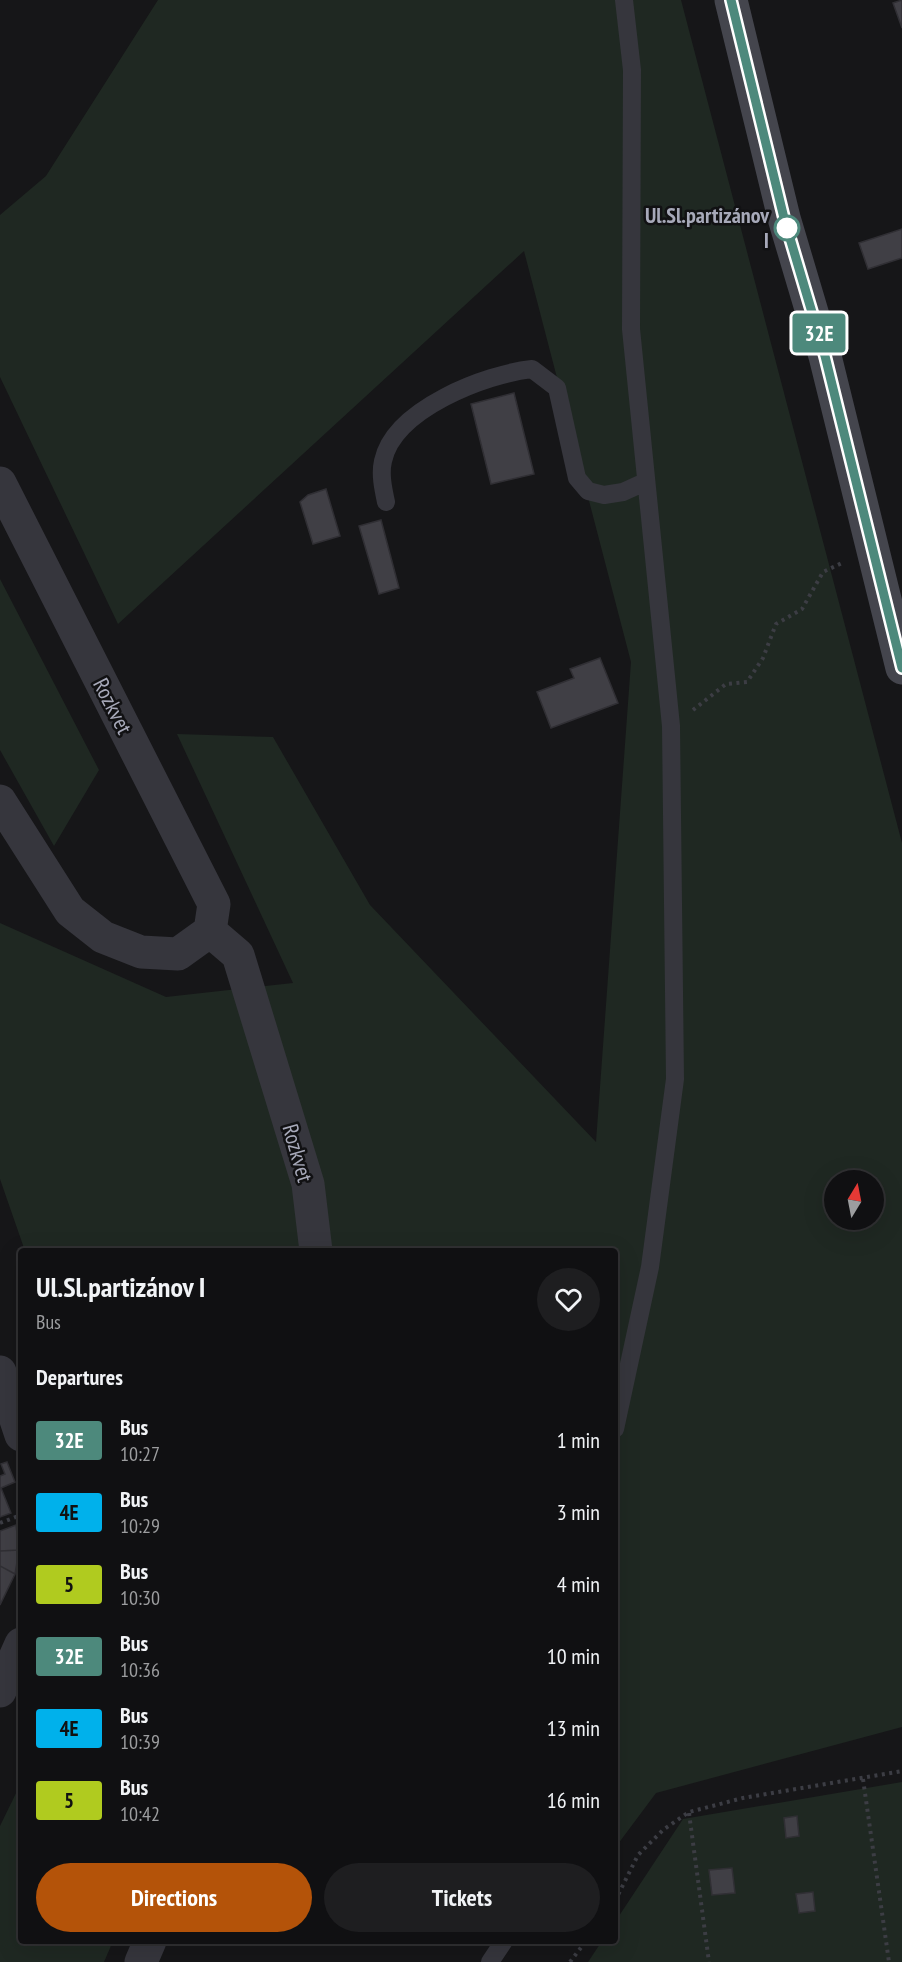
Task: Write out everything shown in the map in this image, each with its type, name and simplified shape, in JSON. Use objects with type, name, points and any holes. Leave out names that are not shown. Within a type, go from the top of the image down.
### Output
[{"type":"main road","points":[[731,0],[784,218],[891,579],[902,668]]},
{"type":"street","name":"Rozkvet","points":[[0,483],[214,903],[210,931],[238,955],[308,1184],[316,1248]]},
{"type":"street","points":[[0,801],[70,911],[103,937],[141,952],[178,954],[210,931]]},
{"type":"street","points":[[0,1372],[18,1426]]},
{"type":"street","points":[[0,1691],[18,1651]]},
{"type":"street","points":[[141,1962],[149,1944]]},
{"type":"lane","points":[[618,1415],[650,1267],[675,1079],[671,726],[631,329],[632,70],[624,0]]},
{"type":"lane","points":[[386,502],[381,474],[383,459],[394,440],[427,406],[507,372],[532,369],[557,388],[577,478],[588,491],[604,495],[622,492],[645,482]]},
{"type":"lane","points":[[490,1962],[502,1944]]},
{"type":"path","points":[[671,726],[726,684],[747,682],[763,658],[776,624],[802,609],[823,572],[847,561]]},
{"type":"path","points":[[0,1523],[18,1516]]},
{"type":"path","points":[[618,1895],[638,1855],[663,1830],[689,1812],[743,1798],[902,1771]]},
{"type":"path","points":[[863,1779],[889,1962]]},
{"type":"path","points":[[689,1812],[709,1962]]},
{"type":"path","points":[[570,1962],[584,1944]]},
{"type":"shaded area","points":[[158,0],[681,0],[902,843],[902,1727],[656,1793],[618,1844],[618,1248],[24,1248],[0,1179],[0,923],[166,997],[293,983],[177,734],[273,737],[370,905],[596,1142],[631,662],[524,251],[118,624],[0,377],[0,215],[46,176]]},
{"type":"shaded area","points":[[0,579],[99,770],[54,846],[0,750]]},
{"type":"shaded area","points":[[902,1782],[902,1962],[588,1962],[600,1944],[618,1944],[618,1917],[683,1819]]},
{"type":"shaded area","points":[[18,1789],[18,1944],[112,1944],[104,1962],[0,1962],[0,1826]]},
{"type":"building","points":[[902,0],[902,28],[893,3]]},
{"type":"building","points":[[902,229],[902,258],[868,269],[859,243]]},
{"type":"building","points":[[514,393],[534,474],[491,484],[471,404]]},
{"type":"building","points":[[326,489],[340,536],[313,544],[300,502],[308,495]]},
{"type":"building","points":[[381,520],[399,588],[379,594],[359,526]]},
{"type":"building","points":[[600,658],[618,703],[551,728],[537,692],[574,678],[570,669]]},
{"type":"building","points":[[7,1462],[15,1482],[1,1488],[11,1513],[0,1517],[0,1476],[5,1474],[1,1464]]},
{"type":"building","points":[[16,1525],[18,1550],[0,1551],[0,1531]]},
{"type":"building","points":[[18,1550],[15,1574],[0,1566],[0,1551]]},
{"type":"building","points":[[0,1566],[15,1574],[0,1605]]},
{"type":"building","points":[[797,1816],[799,1836],[786,1838],[784,1818]]},
{"type":"building","points":[[732,1868],[735,1893],[712,1895],[709,1870]]},
{"type":"building","points":[[813,1892],[815,1911],[799,1913],[796,1894]]},
{"type":"bus line","name":"32E","points":[[731,0],[784,218],[825,356],[902,668]]},
{"type":"place","name":"Ul.Sl.partizánov I","points":[[787,228]]}]
